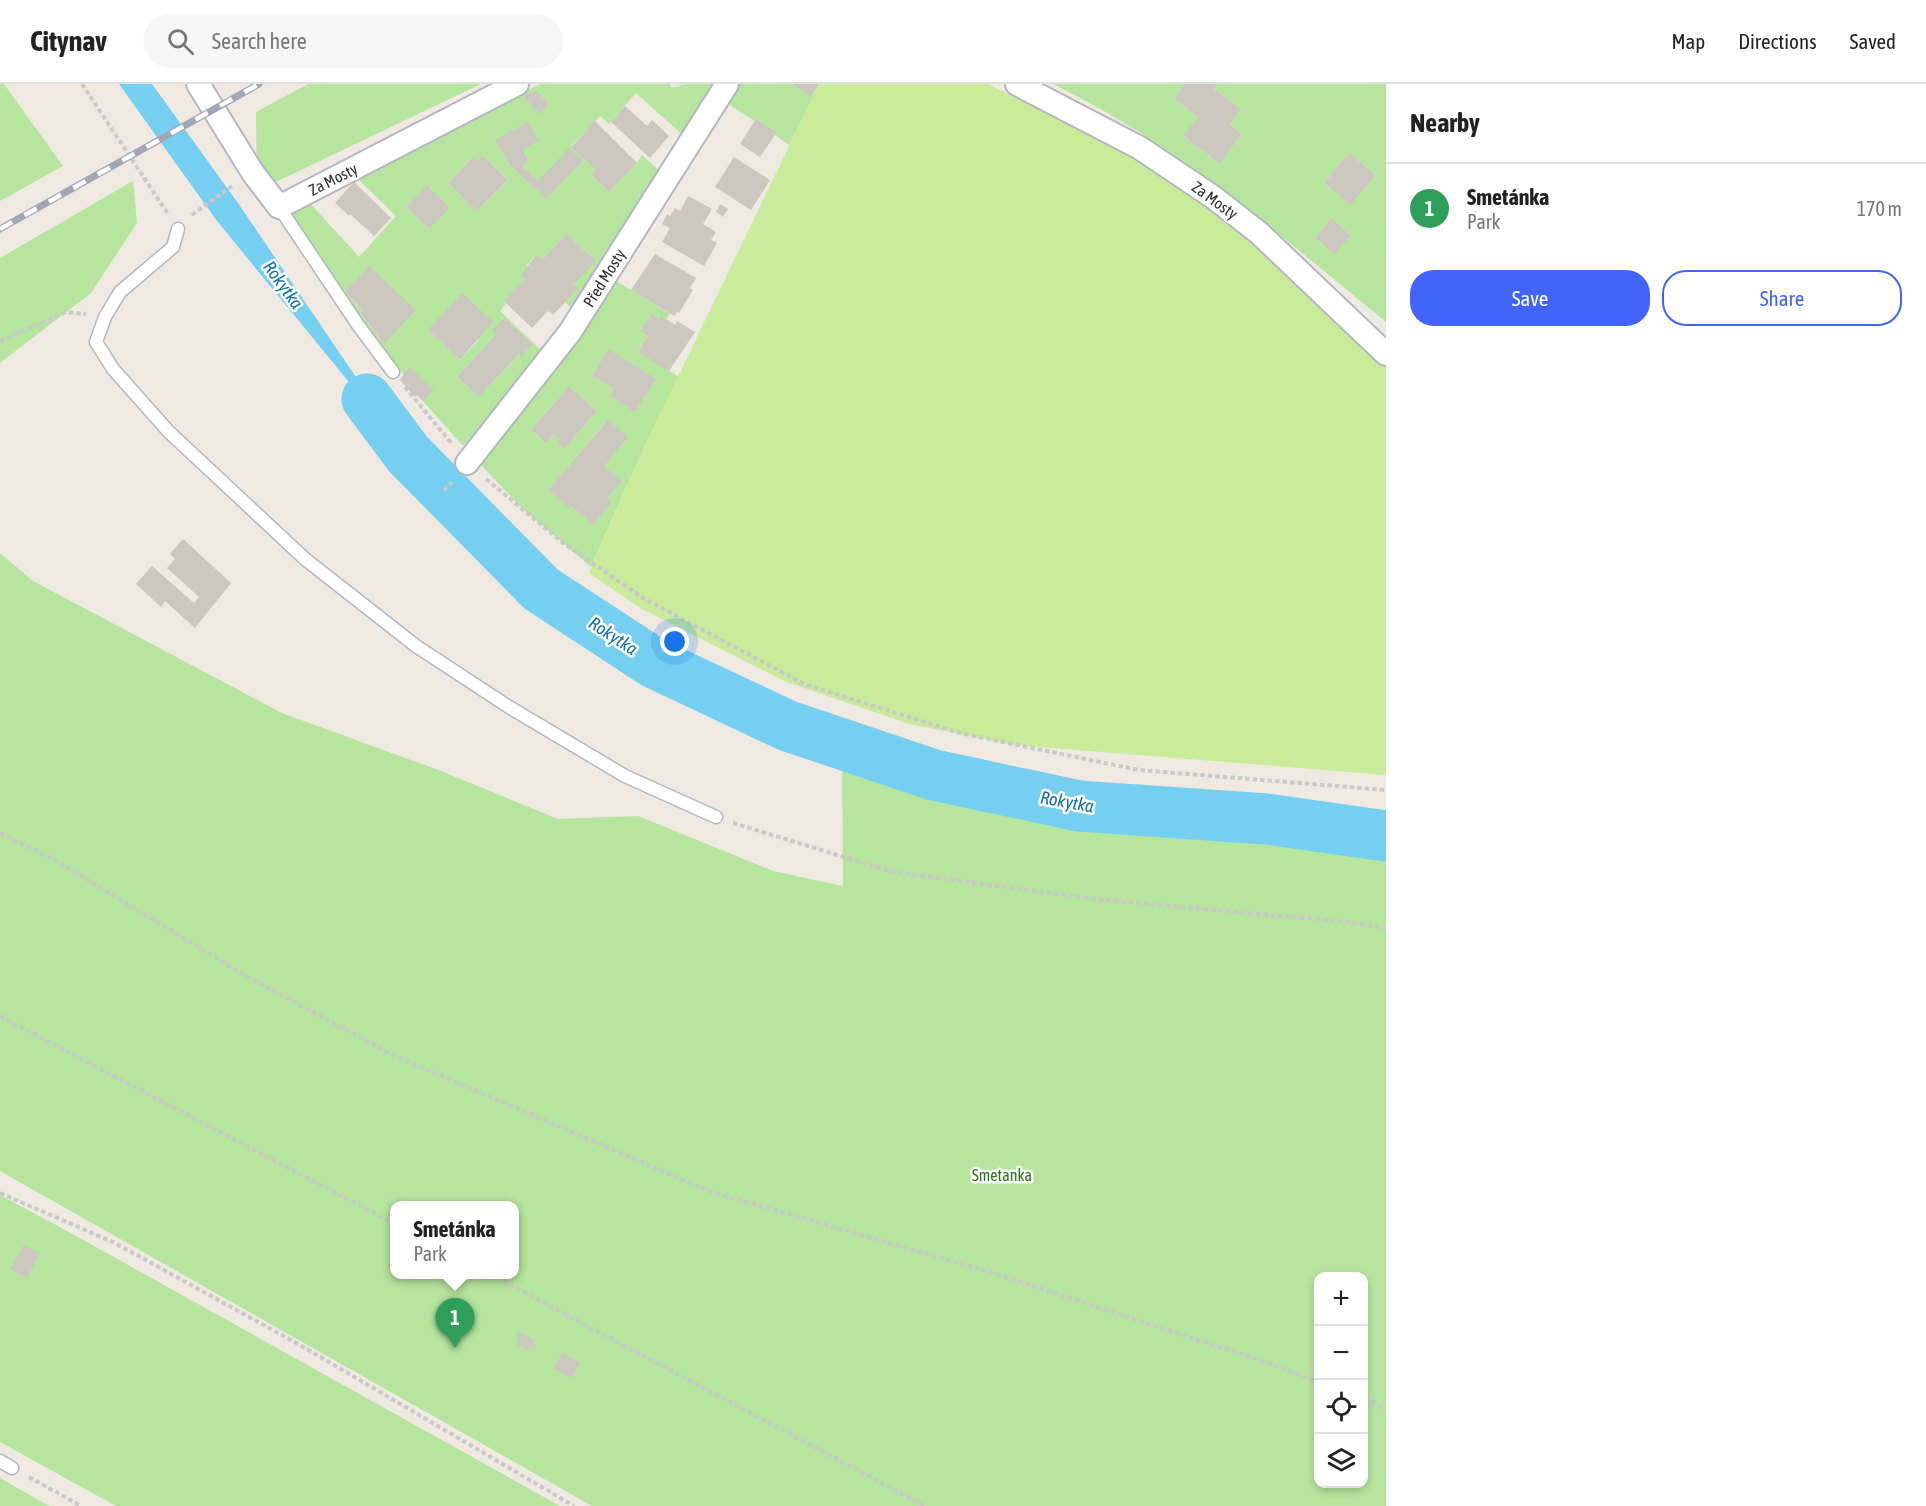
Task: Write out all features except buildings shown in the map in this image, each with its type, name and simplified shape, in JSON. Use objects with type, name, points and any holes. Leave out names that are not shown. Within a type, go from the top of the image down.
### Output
[{"type":"street","points":[[198,84],[253,173],[279,207]]},
{"type":"street","name":"Za Mosty","points":[[279,207],[517,84]]},
{"type":"street","name":"Před Mosty","points":[[467,463],[570,332],[727,84]]},
{"type":"street","name":"Za Mosty","points":[[1017,84],[1140,148],[1213,197],[1259,233],[1386,354]]},
{"type":"lane","points":[[279,207],[358,325],[393,372]]},
{"type":"lane","points":[[178,229],[173,247],[120,292],[105,316],[96,342],[113,369],[169,432],[304,559],[416,646],[509,707],[625,776],[716,818]]},
{"type":"lane","points":[[0,1461],[12,1468]]},
{"type":"path","points":[[82,84],[178,229]]},
{"type":"path","points":[[192,215],[239,180]]},
{"type":"path","points":[[0,341],[66,312],[105,316]]},
{"type":"path","points":[[393,372],[467,463],[562,542],[644,598],[804,684],[960,733],[1138,770],[1386,790]]},
{"type":"path","points":[[716,818],[893,872],[1103,900],[1349,922],[1386,928]]},
{"type":"path","points":[[0,833],[56,860],[246,976],[393,1055],[709,1191],[990,1272],[1272,1364],[1314,1380]]},
{"type":"path","points":[[0,1016],[390,1221]]},
{"type":"path","points":[[0,1193],[115,1243],[300,1345],[574,1506]]},
{"type":"path","points":[[498,1279],[925,1506]]},
{"type":"path","points":[[1368,1400],[1386,1411]]},
{"type":"path","points":[[12,1468],[81,1506]]},
{"type":"green space","points":[[0,84],[4,84],[63,166],[0,201]]},
{"type":"green space","points":[[308,84],[481,84],[257,191],[256,112]]},
{"type":"green space","points":[[540,84],[670,84],[672,88],[684,84],[719,84],[686,138],[636,93],[609,124],[600,116],[571,146],[595,170],[591,175],[609,192],[642,155],[663,174],[575,312],[565,302],[577,290],[573,285],[595,260],[566,234],[542,260],[536,255],[526,266],[528,268],[525,279],[504,301],[506,303],[500,311],[543,352],[463,446],[423,401],[286,214],[309,202],[359,257],[396,216],[357,178]],"holes":[[[536,90],[549,103],[540,113],[525,97]],[[495,140],[539,141],[523,150],[529,162],[522,166],[538,181],[583,161],[546,199],[509,164]],[[483,155],[508,180],[477,211],[448,183],[473,157],[477,161]],[[427,186],[449,207],[429,229],[406,207]],[[369,266],[384,344],[360,312],[362,309],[345,292]],[[504,318],[533,344],[521,356],[519,354],[479,397],[457,377],[496,334]],[[428,330],[478,338],[479,340],[460,360]]]},
{"type":"green space","points":[[736,84],[792,84],[811,97],[820,84],[789,145],[775,135],[776,132],[757,119],[755,121],[725,102]]},
{"type":"green space","points":[[819,84],[988,84],[1163,170],[1230,218],[1347,332],[1386,363],[1386,775],[1015,745],[909,724],[784,681],[642,609],[589,573],[645,445]]},
{"type":"green space","points":[[1053,84],[1184,84],[1174,99],[1198,117],[1184,137],[1220,164],[1242,134],[1230,124],[1241,109],[1214,89],[1217,84],[1386,84],[1386,322],[1226,193],[1185,163],[1099,108]],"holes":[[[1349,153],[1376,175],[1351,205],[1324,183]],[[1331,218],[1351,235],[1335,255],[1315,238]]]},
{"type":"green space","points":[[133,181],[137,223],[91,293],[0,363],[0,258]]},
{"type":"green space","points":[[613,279],[670,314],[666,320],[659,319],[652,314],[641,331],[648,336],[638,351],[679,377],[645,445],[591,567],[522,508],[478,462],[558,367],[556,364]],"holes":[[[608,349],[635,411],[610,396],[614,389],[592,376]],[[569,386],[597,411],[564,449],[557,443],[560,439],[554,434],[546,443],[531,430]],[[607,421],[604,466],[621,481],[607,498],[612,503],[593,525],[548,490]]]},
{"type":"green space","name":"Smetanka","points":[[0,553],[33,581],[282,713],[441,771],[558,819],[638,816],[773,871],[843,886],[842,759],[924,785],[1085,819],[1312,836],[1386,844],[1386,1506],[592,1506],[0,1171]]},
{"type":"green space","points":[[0,1195],[560,1506],[116,1506],[0,1442]]},
{"type":"green space","points":[[0,1478],[49,1506],[0,1506]]},
{"type":"water","points":[[119,84],[152,84],[238,203],[408,454],[217,221]]},
{"type":"waterway","name":"Rokytka","points":[[367,399],[408,454],[541,589],[654,663],[788,726],[934,775],[1079,806],[1266,819],[1386,836]]},
{"type":"railway","points":[[0,229],[259,84]]},
{"type":"place","name":"Smetánka","points":[[455,1348]]}]
